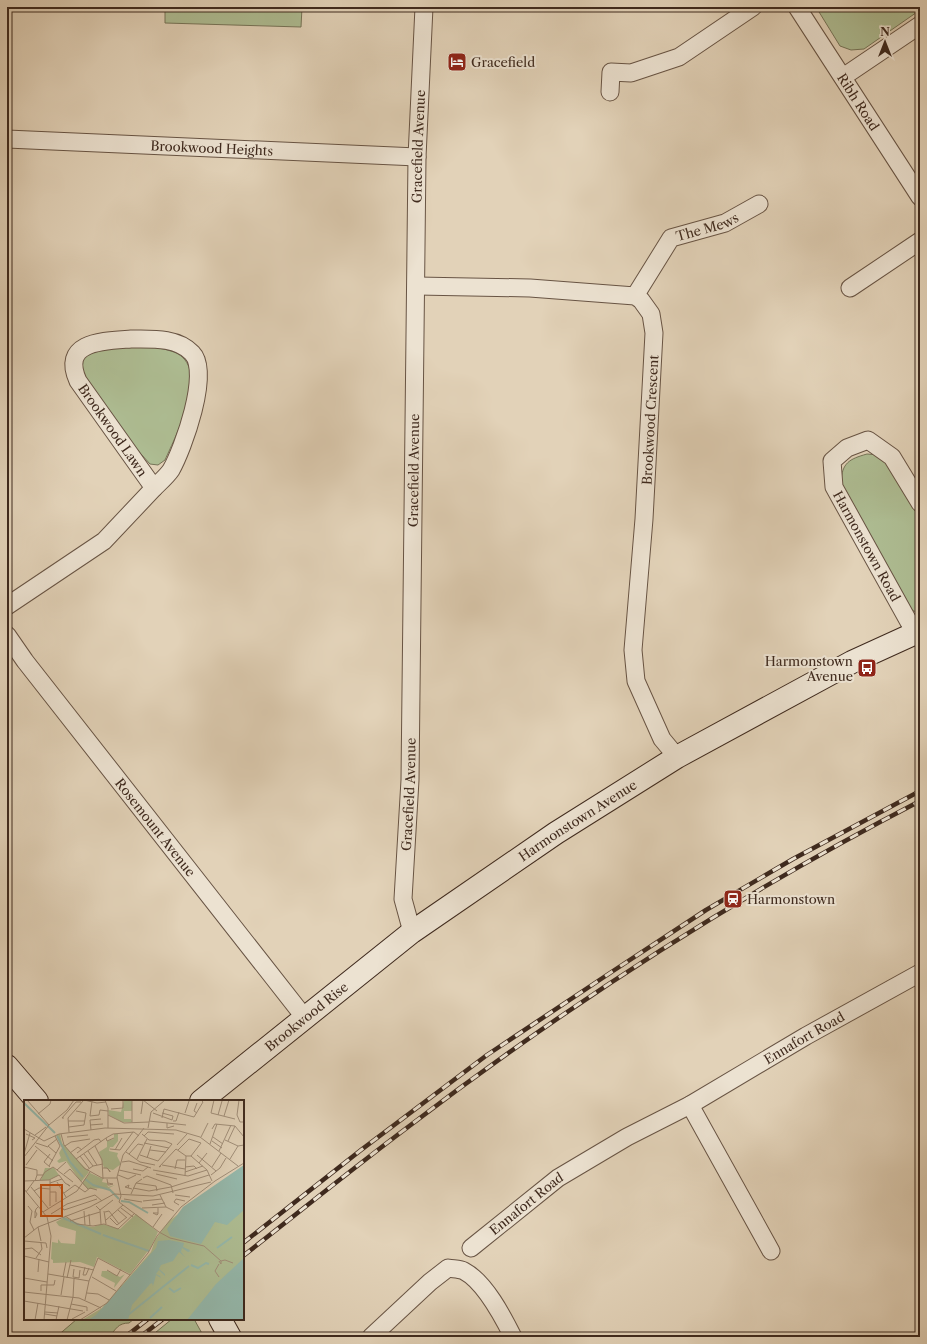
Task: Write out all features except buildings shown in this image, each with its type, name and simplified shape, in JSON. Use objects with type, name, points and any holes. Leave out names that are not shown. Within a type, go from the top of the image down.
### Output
[{"type":"street","name":"Gracefield Avenue","points":[[412,932],[403,899],[410,780],[417,286],[417,157],[424,7]]},
{"type":"street","points":[[610,92],[611,72],[631,73],[679,57],[753,7]]},
{"type":"street","name":"Ribh Road","points":[[797,7],[920,197]]},
{"type":"street","points":[[843,77],[920,25]]},
{"type":"street","name":"Brookwood Heights","points":[[7,139],[417,157]]},
{"type":"street","name":"The Mews","points":[[635,296],[671,238],[725,223],[759,204]]},
{"type":"street","points":[[850,288],[920,242]]},
{"type":"street","points":[[417,286],[530,288],[635,296]]},
{"type":"street","name":"Brookwood Crescent","points":[[635,296],[641,300],[651,314],[654,333],[644,519],[633,650],[636,681],[662,739],[677,757]]},
{"type":"street","name":"Brookwood Lawn","points":[[7,606],[104,541],[171,470],[193,417],[199,371],[193,353],[175,342],[150,339],[97,341],[81,348],[74,362],[74,371],[78,381],[154,488]]},
{"type":"street","name":"Harmonstown Road","points":[[918,632],[834,487],[832,462],[847,448],[868,440],[892,457],[920,503]]},
{"type":"street","name":"Harmonstown Avenue","points":[[412,932],[556,833],[677,757],[852,662],[918,632]]},
{"type":"street","name":"Rosemount Avenue","points":[[7,635],[25,661],[305,1018]]},
{"type":"street","name":"Brookwood Rise","points":[[202,1100],[412,932]]},
{"type":"street","name":"Ennafort Road","points":[[472,1248],[558,1178],[627,1136],[690,1106],[806,1036],[918,977]]},
{"type":"street","points":[[7,1066],[36,1100]]},
{"type":"street","points":[[690,1106],[771,1251]]},
{"type":"street","points":[[371,1337],[437,1275],[448,1268],[464,1271],[478,1283],[501,1314],[513,1337]]},
{"type":"street","points":[[221,1320],[230,1337]]},
{"type":"green space","points":[[165,7],[302,7],[301,27],[165,23]]},
{"type":"green space","points":[[816,7],[920,7],[920,10],[864,49],[851,50],[840,46]]},
{"type":"green space","points":[[103,345],[139,346],[166,349],[174,352],[185,360],[190,372],[191,386],[188,402],[183,419],[165,460],[158,465],[150,464],[123,434],[79,373],[82,358]]},
{"type":"green space","points":[[867,454],[880,455],[891,467],[920,514],[920,614],[912,610],[841,482],[845,466],[851,460]]},
{"type":"green space","points":[[76,1320],[133,1320],[129,1323],[120,1325],[109,1337],[56,1337]]},
{"type":"green space","points":[[171,1320],[195,1320],[204,1337],[150,1337]]},
{"type":"railway","points":[[244,1242],[361,1150],[487,1055],[706,910],[793,859],[920,791]]},
{"type":"railway","points":[[244,1255],[366,1159],[469,1081],[593,994],[721,913],[787,874],[920,801]]},
{"type":"railway","points":[[125,1337],[147,1320]]},
{"type":"railway","points":[[140,1337],[162,1320]]},
{"type":"place","name":"Gracefield","points":[[457,62]]},
{"type":"place","name":"Harmonstown Avenue","points":[[867,668]]},
{"type":"place","name":"Harmonstown","points":[[733,899]]}]
